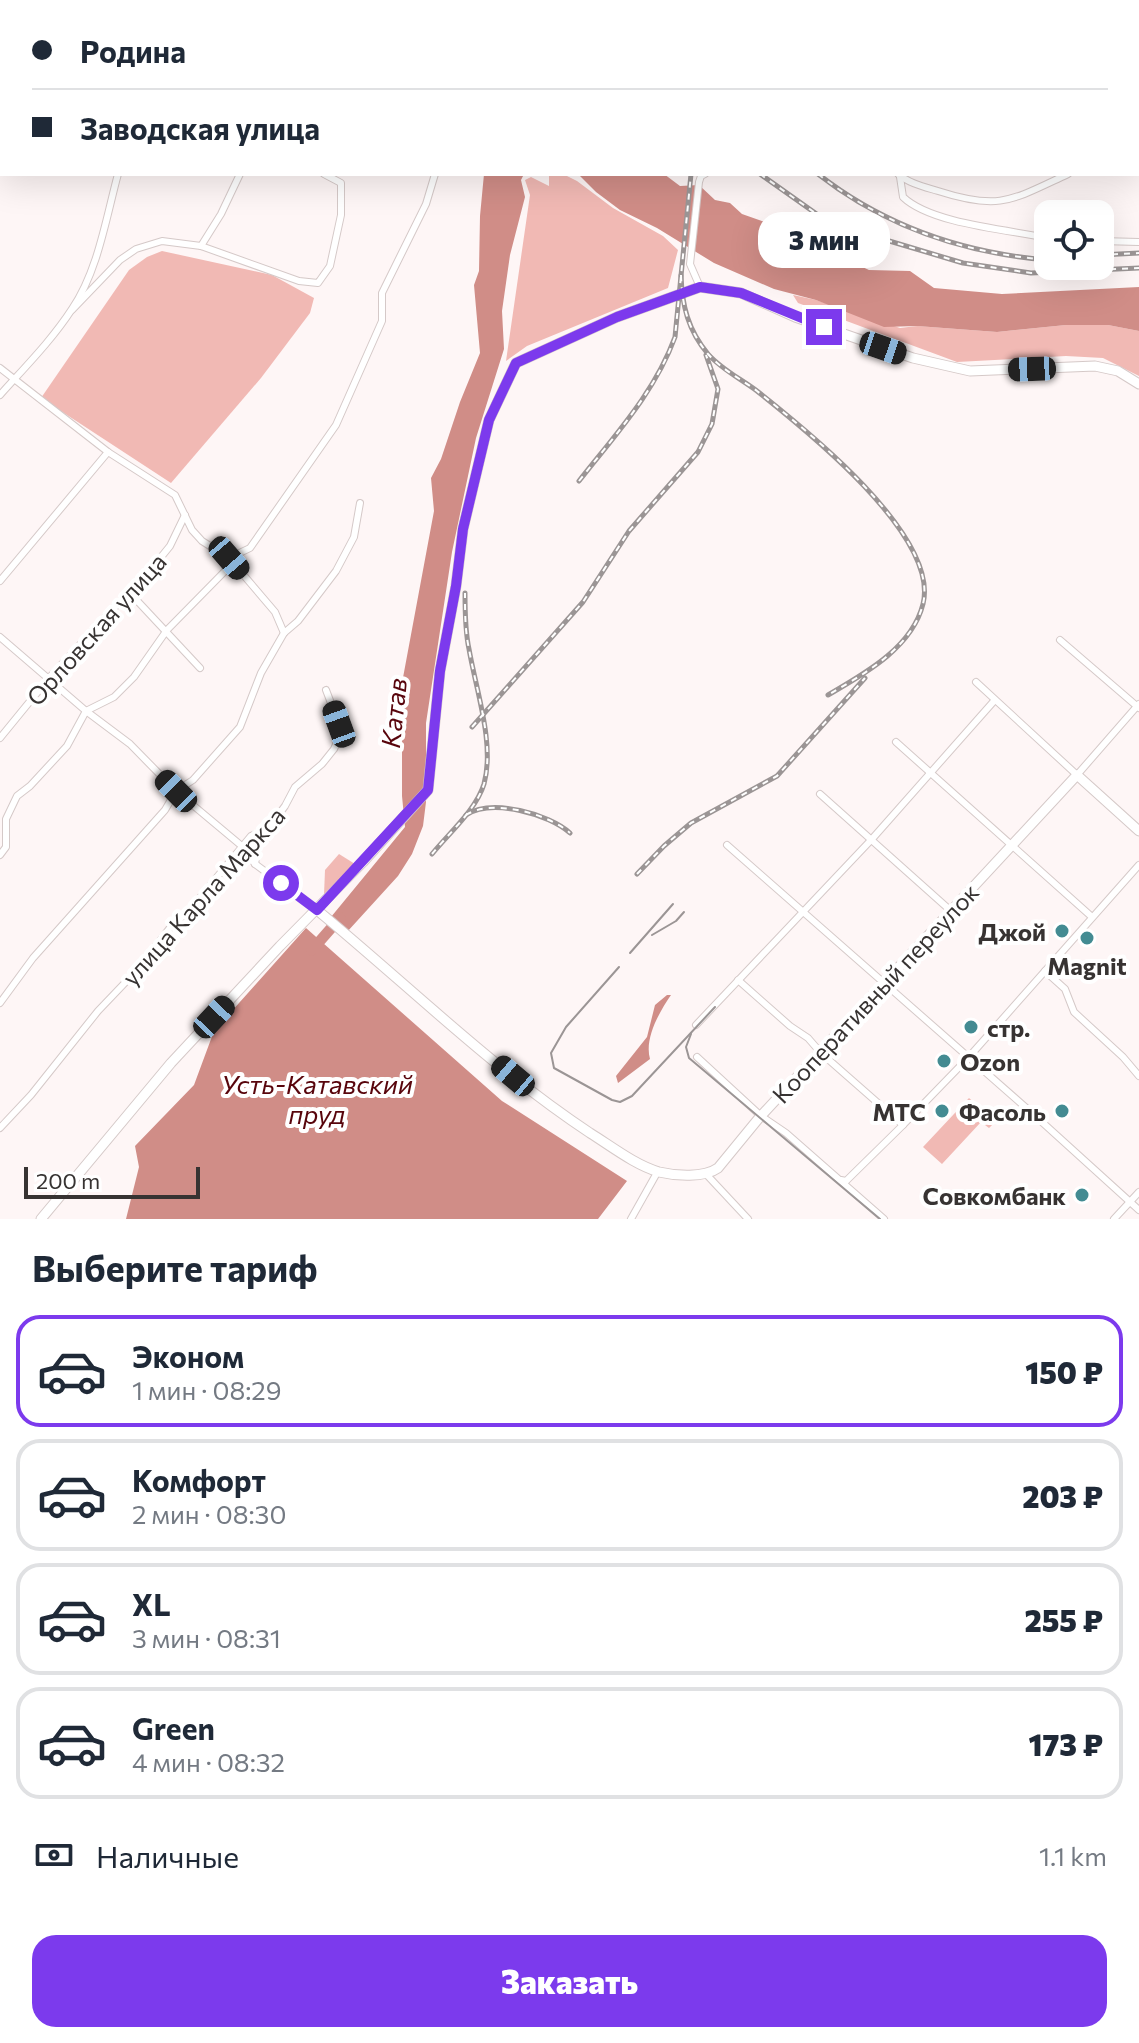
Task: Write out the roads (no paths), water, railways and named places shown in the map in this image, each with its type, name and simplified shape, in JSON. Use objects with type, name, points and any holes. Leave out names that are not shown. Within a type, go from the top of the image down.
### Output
[{"type":"main road","points":[[41,1219],[171,1063],[428,790],[440,671],[463,529],[489,420],[516,363],[617,317],[700,287],[741,293],[795,317],[913,358],[970,371],[1095,366],[1118,371],[1139,384]]},
{"type":"main road","points":[[1077,775],[1139,831]]},
{"type":"main road","name":"Кооперативный переулок","points":[[706,1174],[718,1168],[761,1116],[1077,775]]},
{"type":"main road","points":[[317,910],[536,1095],[621,1153],[658,1171],[706,1174]]},
{"type":"street","points":[[72,310],[86,284],[117,176]]},
{"type":"street","points":[[201,246],[239,176]]},
{"type":"street","points":[[328,176],[341,183]]},
{"type":"street","points":[[0,395],[72,310],[120,260],[136,249],[162,241],[201,246],[299,281],[318,283],[330,266],[341,215],[343,176]]},
{"type":"street","points":[[229,558],[250,548],[331,434],[382,321],[382,293],[426,204],[434,176]]},
{"type":"street","points":[[700,287],[690,264],[699,182],[704,176]]},
{"type":"street","points":[[899,176],[942,193],[990,204],[1016,198],[1064,176]]},
{"type":"street","points":[[899,176],[903,197],[913,204],[958,222],[1034,236]]},
{"type":"street","points":[[1114,241],[1139,242]]},
{"type":"street","points":[[0,368],[108,452],[175,495],[187,522],[202,541],[229,558],[275,612],[284,633]]},
{"type":"street","points":[[0,581],[108,452]]},
{"type":"street","points":[[0,1003],[33,958],[165,810],[176,791],[193,780],[240,727],[261,673],[284,633],[298,621],[336,571],[354,537],[360,503]]},
{"type":"street","name":"Орловская улица","points":[[0,738],[49,678],[136,588],[170,546],[185,515]]},
{"type":"street","points":[[0,855],[6,847],[6,819],[17,796],[67,746],[86,711],[114,697],[134,677],[167,630],[226,570],[229,558]]},
{"type":"street","points":[[129,592],[200,668]]},
{"type":"street","points":[[0,637],[86,711],[130,744],[176,791],[243,847],[255,864],[317,910]]},
{"type":"street","points":[[976,682],[1077,775],[1138,706],[1060,640]]},
{"type":"street","name":"улица Карла Маркса","points":[[0,1128],[251,836],[268,829],[295,787],[322,764],[339,738],[339,724],[326,690]]},
{"type":"street","points":[[696,1025],[872,839],[994,701]]},
{"type":"street","points":[[896,742],[1092,917]]},
{"type":"street","points":[[820,794],[951,911]]},
{"type":"street","points":[[255,864],[260,833]]},
{"type":"street","points":[[727,845],[1139,1210]]},
{"type":"street","points":[[840,1180],[846,1181],[968,1058],[1139,865]]},
{"type":"street","points":[[1045,971],[1065,989],[1074,1012],[1139,1076]]},
{"type":"street","points":[[738,980],[808,1038],[903,1125]]},
{"type":"street","points":[[697,1057],[761,1116],[786,1133],[884,1219]]},
{"type":"street","points":[[631,1219],[658,1171]]},
{"type":"street","points":[[706,1174],[748,1219]]},
{"type":"street","points":[[1114,1219],[1139,1192]]},
{"type":"water","points":[[484,176],[523,176],[525,197],[510,255],[502,311],[504,349],[476,438],[452,552],[426,723],[423,826],[412,854],[398,876],[347,932],[331,917],[405,827],[402,683],[434,511],[431,478],[480,353],[474,285],[479,271]]},
{"type":"water","points":[[580,176],[667,176],[680,186],[699,185],[715,200],[730,203],[742,214],[804,236],[837,260],[869,270],[910,271],[934,288],[1002,294],[1139,287],[1139,331],[1108,325],[1066,325],[997,332],[917,326],[884,327],[816,300],[774,289],[714,263],[657,228],[620,210]]},
{"type":"water","name":"Усть-Катавский пруд","points":[[306,928],[502,1101],[627,1181],[598,1219],[126,1219],[139,1167],[135,1146],[194,1085],[214,1031]]},
{"type":"water","points":[[671,995],[651,1034],[650,1059],[618,1083],[616,1076],[647,1037],[655,1005]]},
{"type":"waterway","name":"Катав","points":[[312,950],[340,918]]},
{"type":"tram line","points":[[630,953],[673,904]]},
{"type":"tram line","points":[[652,935],[676,921],[684,912]]},
{"type":"tram line","points":[[619,967],[566,1027],[551,1053],[554,1068],[612,1100],[620,1102],[632,1096],[715,1007]]},
{"type":"tram line","points":[[691,1034],[686,1047],[689,1058],[880,1219]]},
{"type":"railway","points":[[579,481],[645,395],[675,337],[691,176]]},
{"type":"railway","points":[[763,176],[839,226],[963,263],[1031,273],[1139,268]]},
{"type":"railway","points":[[821,176],[844,193],[898,223],[956,244],[1034,258]]},
{"type":"railway","points":[[1114,254],[1139,253]]},
{"type":"railway","points":[[681,275],[687,317],[695,336],[708,354],[806,431],[864,486],[891,517],[911,547],[923,577],[923,604],[909,634],[885,658],[828,695]]},
{"type":"railway","points":[[472,727],[583,602],[629,531],[698,452],[712,424],[718,389],[706,355]]},
{"type":"railway","points":[[432,854],[475,803],[487,768],[486,735],[467,635],[465,593]]},
{"type":"railway","points":[[637,874],[691,823],[777,776],[865,678]]},
{"type":"railway","points":[[466,815],[490,808],[520,810],[549,820],[570,833]]},
{"type":"place","name":"Джой","points":[[1062,931]]},
{"type":"place","name":"Magnit","points":[[1087,938]]},
{"type":"place","name":"стр.","points":[[971,1027]]},
{"type":"place","name":"Ozon","points":[[944,1061]]},
{"type":"place","name":"МТС","points":[[942,1111]]},
{"type":"place","name":"Фасоль","points":[[1062,1111]]},
{"type":"place","name":"Совкомбанк","points":[[1082,1195]]}]
